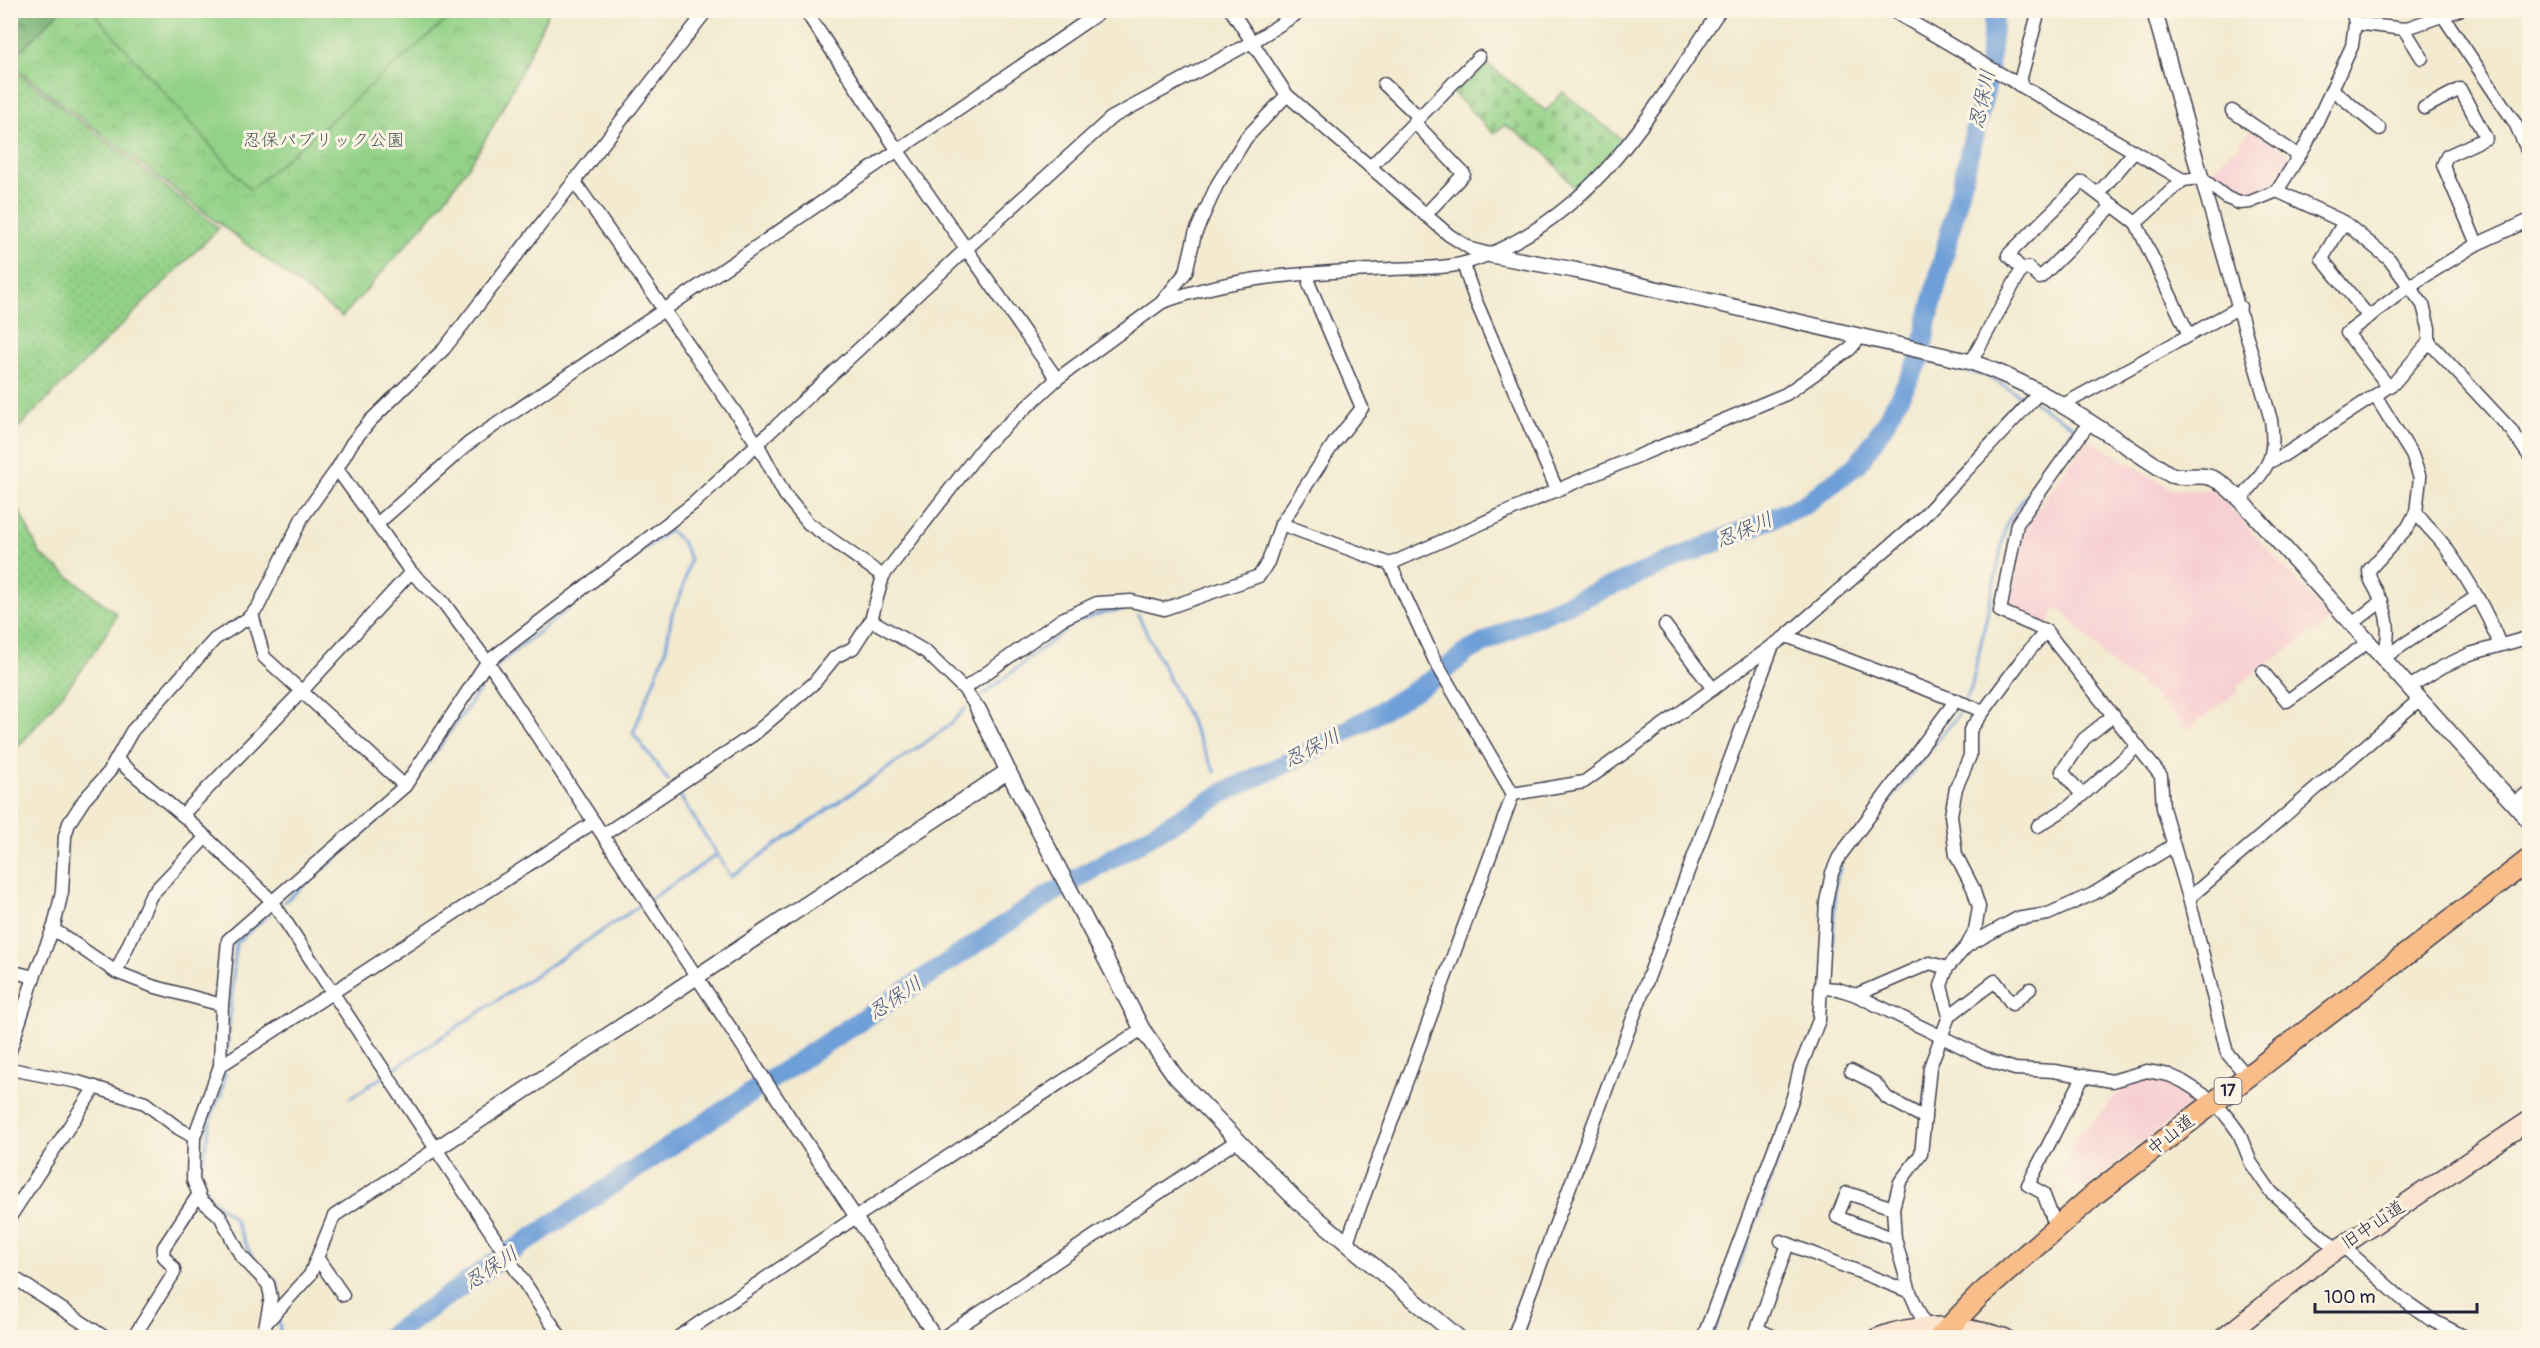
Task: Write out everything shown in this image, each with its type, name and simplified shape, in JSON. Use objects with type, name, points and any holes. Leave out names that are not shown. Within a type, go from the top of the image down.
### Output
[{"type":"highway","name":"中山道","points":[[1938,1330],[2056,1227],[2214,1101],[2529,860]]},
{"type":"main road","name":"旧中山道","points":[[2223,1338],[2286,1286],[2339,1248],[2529,1120]]},
{"type":"main road","points":[[1876,1338],[1895,1331],[1938,1330],[2005,1338]]},
{"type":"street","points":[[10,1051],[34,977],[53,929],[62,892],[65,836],[69,823],[117,760],[132,731],[215,639],[252,614],[258,607],[302,518],[337,470],[352,443],[370,421],[444,349],[707,10]]},
{"type":"street","points":[[377,524],[469,443],[1103,10]]},
{"type":"street","points":[[1231,10],[1287,95],[1425,215],[1464,245],[1491,255],[1574,270],[1656,291],[1971,362],[1995,370],[2039,393],[2171,475],[2181,478],[2200,476],[2216,478],[2241,500],[2529,822]]},
{"type":"street","points":[[263,1338],[271,1297],[268,1284],[242,1256],[220,1216],[201,1200],[193,1180],[194,1137],[220,1066],[222,1005],[228,940],[405,786],[488,663],[694,503],[966,249],[1111,118],[1250,42],[1303,10]]},
{"type":"street","points":[[1161,303],[1195,290],[1227,282],[1465,263],[1491,255],[1538,230],[1565,211],[1608,169],[1646,120],[1720,10]]},
{"type":"street","points":[[1892,10],[1974,60],[2183,180],[2201,178],[2227,198],[2239,203],[2250,202],[2277,191],[2299,156],[2333,90],[2352,46],[2355,23],[2352,10]]},
{"type":"street","points":[[2019,86],[2039,10]]},
{"type":"street","points":[[2154,10],[2271,420],[2274,442],[2271,461]]},
{"type":"street","points":[[2355,23],[2404,29],[2459,10]]},
{"type":"street","points":[[810,12],[898,151],[1057,379]]},
{"type":"street","points":[[2443,16],[2515,123],[2529,156]]},
{"type":"street","points":[[2404,29],[2422,58]]},
{"type":"street","points":[[1370,167],[1479,57]]},
{"type":"street","points":[[1384,84],[1464,174],[1425,215]]},
{"type":"street","points":[[2424,108],[2460,88],[2486,138],[2447,156],[2443,165],[2477,244]]},
{"type":"street","points":[[2333,90],[2380,129]]},
{"type":"street","points":[[603,835],[753,735],[814,683],[835,657],[853,648],[872,620],[884,576],[983,447],[1057,379],[1161,303],[1186,272],[1195,234],[1217,185],[1246,138],[1287,95]]},
{"type":"street","points":[[2232,111],[2299,156]]},
{"type":"street","points":[[2098,194],[2134,152]]},
{"type":"street","points":[[2136,224],[2183,180]]},
{"type":"street","points":[[574,181],[758,445],[785,495],[808,524],[884,576]]},
{"type":"street","points":[[2022,269],[2008,255],[2082,182],[2136,224],[2189,335]]},
{"type":"street","points":[[2241,500],[2271,461],[2376,396],[2406,372],[2429,342],[2430,328],[2423,305],[2411,285],[2389,259],[2344,222],[2277,191]]},
{"type":"street","points":[[2022,269],[2029,268],[2040,278],[2113,205]]},
{"type":"street","points":[[2388,386],[2347,333],[2411,285],[2477,244],[2529,220]]},
{"type":"street","points":[[2344,222],[2322,259],[2368,317]]},
{"type":"street","points":[[1465,263],[1475,299],[1557,490]]},
{"type":"street","points":[[1971,362],[2022,269]]},
{"type":"street","points":[[964,689],[1062,619],[1097,603],[1131,601],[1164,609],[1259,576],[1268,562],[1281,524],[1334,443],[1362,408],[1309,284],[1310,274]]},
{"type":"street","points":[[2061,406],[2240,307]]},
{"type":"street","points":[[1281,524],[1390,564],[1557,490],[1786,394],[1850,349],[1861,336]]},
{"type":"street","points":[[2429,342],[2512,431],[2529,457]]},
{"type":"street","points":[[1513,794],[1584,782],[1786,636],[1920,520],[2039,393]]},
{"type":"street","points":[[2376,396],[2417,465],[2420,478],[2416,512],[2408,527],[2369,570],[2369,578],[2382,602],[2389,623],[2389,641],[2383,658]]},
{"type":"street","points":[[2089,423],[2017,524],[2000,611],[2046,631],[2161,776],[2163,808],[2172,846],[2189,898],[2227,1053],[2247,1076]]},
{"type":"street","points":[[337,470],[411,572],[443,602],[488,663],[936,1338]]},
{"type":"street","points":[[2416,512],[2427,528],[2437,535],[2448,550],[2491,623],[2500,645]]},
{"type":"street","points":[[1390,564],[1435,661],[1513,794]]},
{"type":"street","points":[[182,814],[303,690],[411,572]]},
{"type":"street","points":[[2383,658],[2476,597]]},
{"type":"street","points":[[2352,624],[2382,602]]},
{"type":"street","points":[[252,614],[264,657],[303,690],[405,786]]},
{"type":"street","points":[[872,620],[926,652],[964,689],[978,709],[1142,1029],[1176,1077],[1297,1201],[1459,1338]]},
{"type":"street","points":[[1665,625],[1713,689]]},
{"type":"street","points":[[1938,1330],[1910,1292],[1895,1239],[1893,1208],[1900,1182],[1921,1155],[1930,1067],[1949,1016],[1941,986],[1947,968],[1967,946],[1975,930],[1979,907],[1973,888],[1956,855],[1951,815],[1956,788],[1970,756],[1970,730],[2046,631]]},
{"type":"street","points":[[1786,636],[1983,711]]},
{"type":"street","points":[[2189,898],[2442,667],[2470,654],[2529,637]]},
{"type":"street","points":[[2263,672],[2287,701],[2368,642]]},
{"type":"street","points":[[1513,1338],[1773,645]]},
{"type":"street","points":[[1703,1338],[1793,1097],[1800,1068],[1820,1020],[1826,902],[1832,873],[1839,857],[1956,700]]},
{"type":"street","points":[[2082,795],[2062,771],[2084,739],[2114,715]]},
{"type":"street","points":[[2038,826],[2082,795],[2138,746]]},
{"type":"street","points":[[117,760],[182,814],[272,901],[332,995],[498,1240],[561,1338]]},
{"type":"street","points":[[267,1322],[310,1275],[334,1216],[1008,771]]},
{"type":"street","points":[[2513,804],[2529,791]]},
{"type":"street","points":[[1347,1242],[1513,794]]},
{"type":"street","points":[[220,1066],[594,822]]},
{"type":"street","points":[[116,972],[151,895],[206,837]]},
{"type":"street","points":[[1967,946],[2016,919],[2048,914],[2092,894],[2172,846]]},
{"type":"street","points":[[53,929],[116,972],[152,986],[222,1005]]},
{"type":"street","points":[[1856,995],[1930,963],[1947,968]]},
{"type":"street","points":[[10,971],[34,977]]},
{"type":"street","points":[[1949,1016],[1995,981],[2012,1004],[2030,989]]},
{"type":"street","points":[[1820,988],[1838,989],[1856,995],[1993,1062],[2014,1069],[2054,1071],[2112,1081],[2147,1071],[2169,1075],[2214,1101],[2239,1133],[2251,1163],[2271,1192],[2332,1245],[2347,1251],[2417,1310],[2460,1336]]},
{"type":"street","points":[[677,1338],[1142,1029]]},
{"type":"street","points":[[10,1069],[95,1087],[145,1102],[178,1128],[194,1137]]},
{"type":"street","points":[[1851,1071],[1875,1083],[1887,1098],[1925,1118]]},
{"type":"street","points":[[2056,1227],[2043,1193],[2028,1185],[2084,1075]]},
{"type":"street","points":[[10,1217],[95,1087]]},
{"type":"street","points":[[942,1338],[1238,1140]]},
{"type":"street","points":[[1893,1208],[1847,1193],[1837,1217],[1895,1239]]},
{"type":"street","points":[[133,1338],[174,1273],[174,1269],[163,1255],[164,1247],[199,1194]]},
{"type":"street","points":[[1777,1338],[1757,1329],[1785,1242],[1910,1292]]},
{"type":"street","points":[[318,1259],[343,1294]]},
{"type":"street","points":[[10,1275],[106,1338]]},
{"type":"shaded area","points":[[2250,129],[2295,157],[2278,184],[2243,197],[2209,177],[2231,150],[2235,152]]},
{"type":"shaded area","points":[[2090,440],[2172,489],[2214,490],[2331,619],[2236,687],[2239,691],[2188,729],[2138,680],[2117,670],[2064,612],[2055,609],[2046,625],[2011,607],[2008,602],[2026,525],[2086,441]]},
{"type":"shaded area","points":[[2146,1075],[2166,1078],[2202,1098],[2137,1146],[2085,1189],[2061,1175],[2076,1138],[2086,1126],[2089,1127],[2119,1092],[2115,1085]]},
{"type":"green space","points":[[92,10],[458,10],[250,190],[92,11]]},
{"type":"green space","points":[[11,11],[60,11],[11,62]]},
{"type":"green space","name":"忍保パブリック公園","points":[[60,11],[549,11],[507,100],[470,164],[429,218],[342,317],[11,65],[10,62]]},
{"type":"green space","points":[[1479,57],[1546,111],[1563,92],[1628,145],[1581,196],[1542,149],[1505,125],[1494,134],[1448,88]]},
{"type":"green space","points":[[11,68],[219,228],[10,435]]},
{"type":"green space","points":[[11,493],[40,554],[117,614],[81,670],[11,756]]},
{"type":"waterway","name":"忍保川","points":[[387,1338],[500,1259],[1051,894],[1225,792],[1301,756],[1373,716],[1435,678],[1465,653],[1518,625],[1804,505],[1858,464],[1883,427],[1920,359],[1987,82],[1995,10]]},
{"type":"waterway","points":[[1920,359],[1987,376],[2028,400]]},
{"type":"waterway","points":[[1965,700],[1971,689],[2007,522],[2075,427],[2034,403]]},
{"type":"waterway","points":[[495,669],[503,660],[669,530],[682,542],[690,559],[682,591],[672,614],[665,653],[633,733],[668,780]]},
{"type":"waterway","points":[[983,695],[1075,622],[1105,612],[1124,610]]},
{"type":"waterway","points":[[1138,615],[1215,772]]},
{"type":"waterway","points":[[410,788],[491,674]]},
{"type":"waterway","points":[[1882,810],[1958,715],[1962,706]]},
{"type":"waterway","points":[[680,796],[731,876],[946,728],[966,708]]},
{"type":"waterway","name":"忍保川","points":[[1223,788],[1225,792]]},
{"type":"waterway","points":[[284,902],[339,856],[399,799]]},
{"type":"waterway","points":[[649,900],[717,855]]},
{"type":"waterway","points":[[1831,984],[1835,885],[1840,868]]},
{"type":"waterway","points":[[389,1072],[644,903]]},
{"type":"waterway","points":[[227,1051],[236,943],[269,914]]},
{"type":"waterway","points":[[1825,1016],[1830,990]]},
{"type":"waterway","points":[[1712,1338],[1792,1122],[1812,1054]]},
{"type":"waterway","points":[[225,1074],[221,1095],[213,1110],[201,1168],[209,1196],[234,1219],[255,1263]]},
{"type":"waterway","points":[[350,1098],[384,1076]]},
{"type":"waterway","points":[[262,1270],[277,1283],[279,1294]]},
{"type":"waterway","points":[[278,1315],[281,1338]]}]
